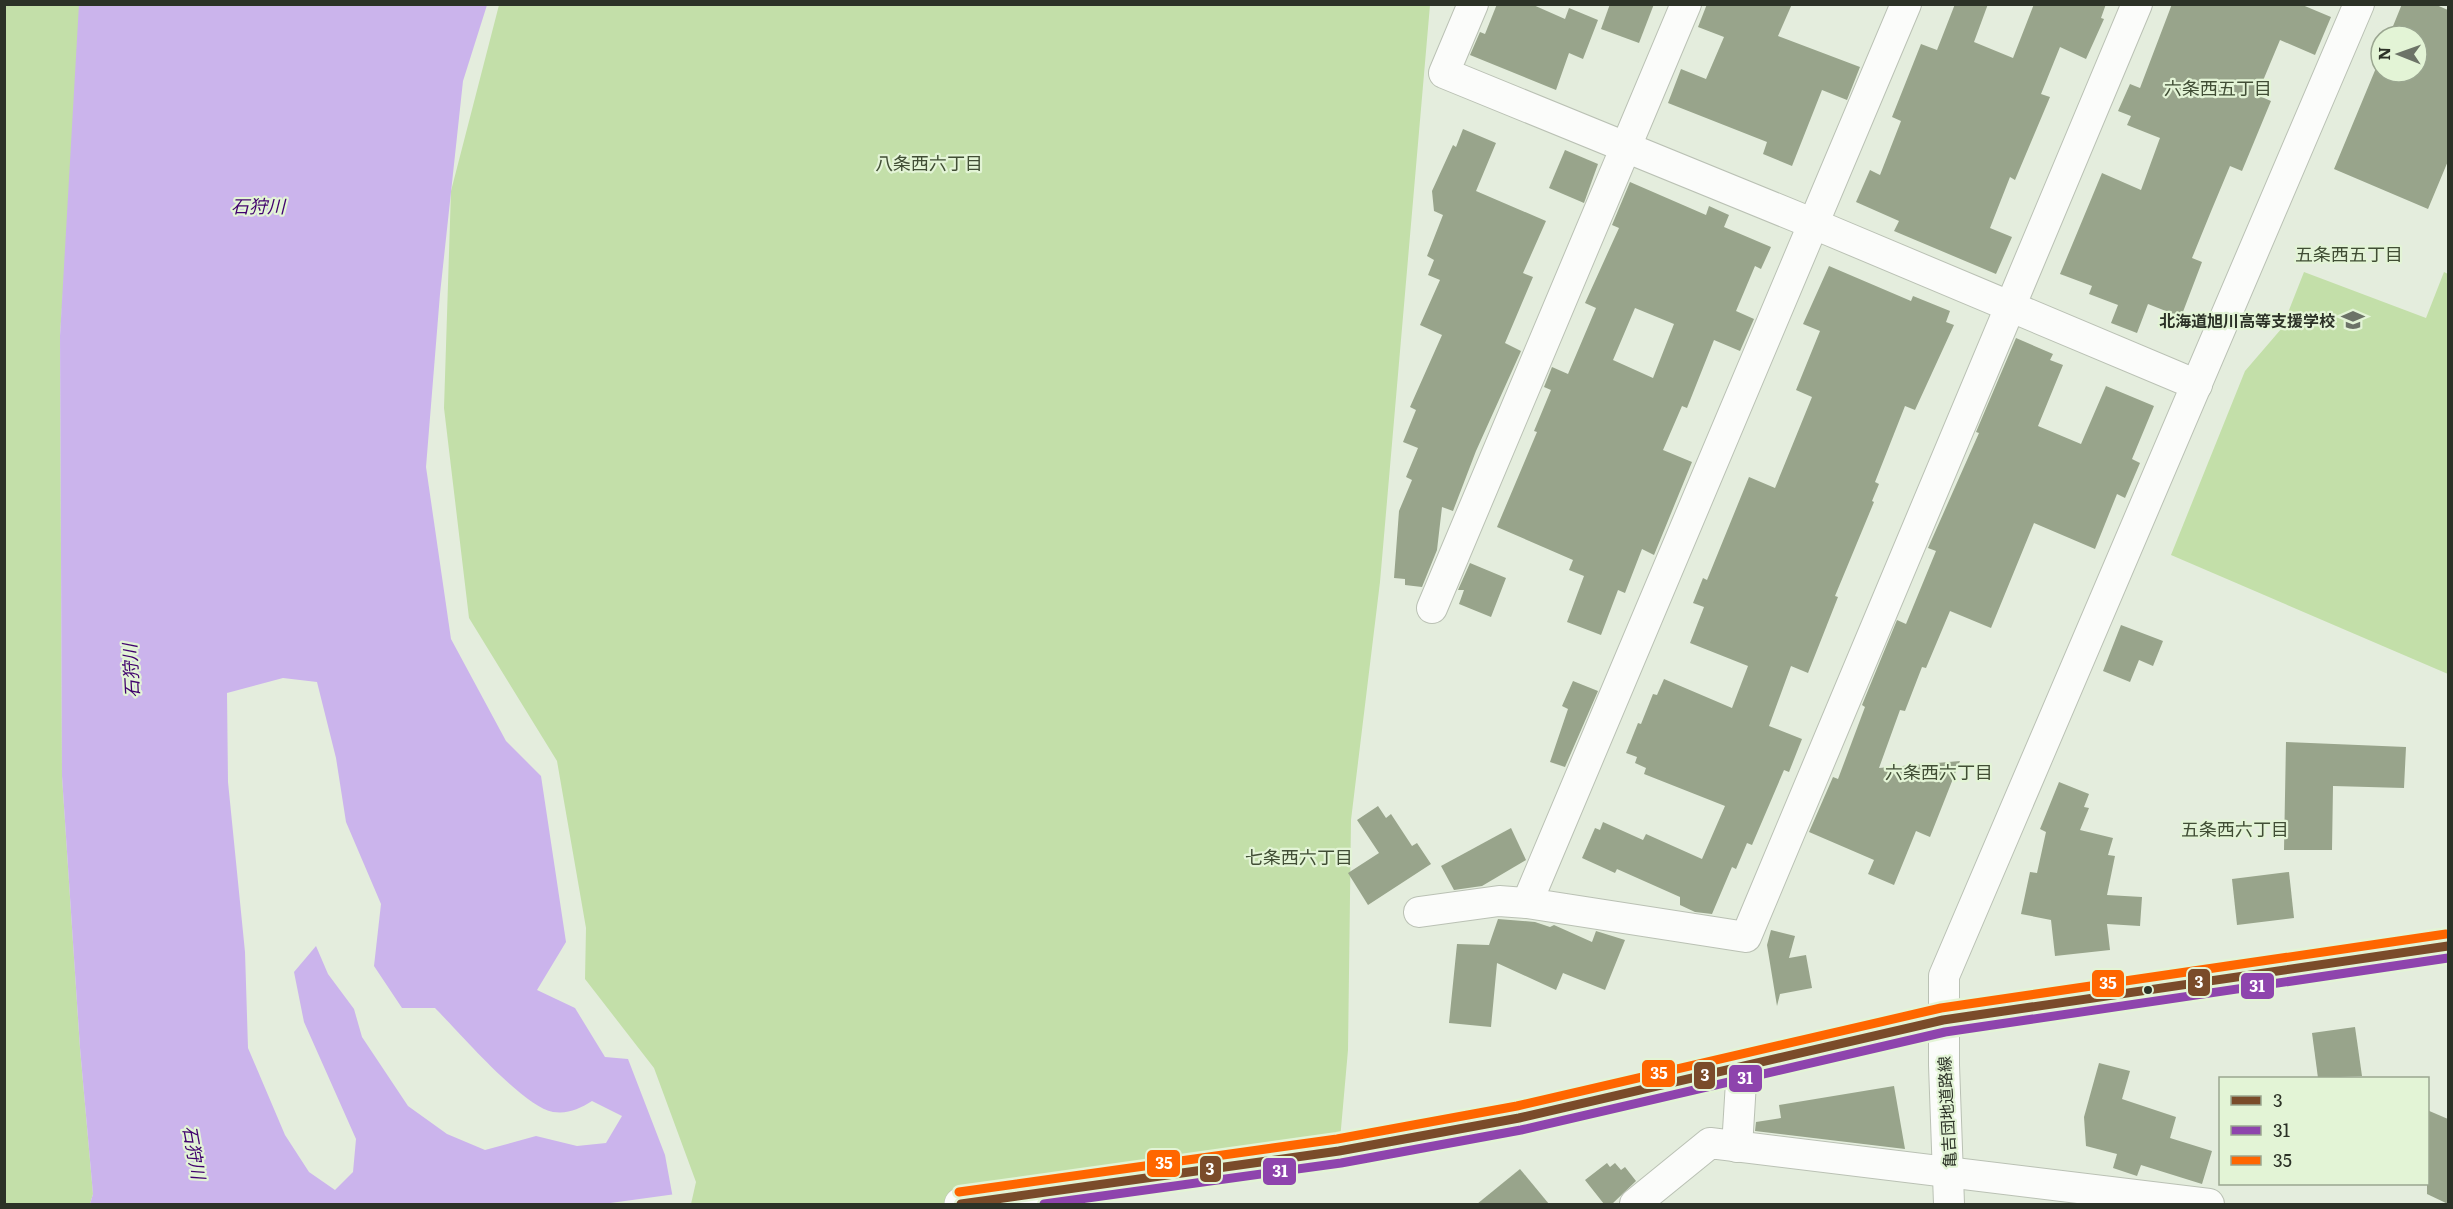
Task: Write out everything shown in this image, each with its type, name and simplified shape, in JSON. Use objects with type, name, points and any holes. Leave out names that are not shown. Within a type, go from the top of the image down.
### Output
[{"type":"street","points":[[1473,4],[1444,73],[1814,224],[2197,385]]},
{"type":"street","points":[[1432,608],[1686,4]]},
{"type":"street","points":[[1527,903],[1906,4]]},
{"type":"street","points":[[1419,912],[1499,901],[1527,903],[1746,937],[2137,4]]},
{"type":"street","name":"亀吉団地道路線","points":[[1949,1204],[1943,1020],[1944,976],[2359,4]]},
{"type":"street","points":[[961,1204],[1339,1151],[1519,1118],[1943,1020],[2448,946]]},
{"type":"street","points":[[1737,1147],[1742,1066]]},
{"type":"street","points":[[1635,1204],[1710,1143],[2209,1204]]},
{"type":"green space","points":[[5,5],[83,5],[60,336],[62,776],[80,1048],[93,1194],[90,1204],[5,1204]]},
{"type":"green space","points":[[499,5],[1430,5],[1380,582],[1351,820],[1348,1050],[1339,1151],[961,1204],[691,1204],[696,1182],[654,1068],[585,979],[586,928],[557,761],[469,618],[444,408],[451,191]]},
{"type":"green space","name":"北海道旭川高等支援学校","points":[[2304,272],[2426,318],[2444,272],[2448,274],[2448,674],[2171,555],[2245,371],[2282,328]]},
{"type":"water","name":"石狩川","points":[[79,4],[487,5],[463,81],[440,294],[426,467],[451,639],[506,741],[541,776],[566,942],[537,990],[575,1008],[605,1057],[628,1059],[665,1155],[674,1204],[90,1204],[93,1194],[80,1048],[62,776],[60,336]],"holes":[[[283,678],[317,682],[336,758],[346,822],[381,904],[374,966],[402,1008],[435,1008],[508,1083],[540,1107],[553,1112],[569,1112],[592,1101],[622,1116],[606,1143],[577,1146],[536,1136],[485,1150],[447,1134],[408,1106],[362,1037],[354,1009],[328,974],[316,946],[294,972],[304,1022],[356,1139],[353,1172],[335,1190],[309,1172],[285,1135],[248,1048],[245,952],[228,782],[227,693]]]},
{"type":"pier","points":[[676,1194],[677,1204],[603,1204]]},
{"type":"building","points":[[1497,4],[1531,4],[1565,19],[1569,8],[1598,20],[1583,59],[1569,53],[1556,90],[1470,55],[1480,32],[1485,34]]},
{"type":"building","points":[[1610,4],[1654,4],[1639,43],[1601,29]]},
{"type":"building","points":[[1707,4],[1792,4],[1778,36],[1860,67],[1847,100],[1822,90],[1792,166],[1763,154],[1767,142],[1668,103],[1681,69],[1706,79],[1724,37],[1698,27]]},
{"type":"building","points":[[1955,4],[1988,4],[1974,42],[2013,58],[2034,4],[2106,4],[2101,18],[2104,19],[2086,59],[2060,47],[2041,94],[2050,97],[2015,180],[2010,177],[1990,228],[2012,237],[1996,274],[1894,231],[1899,221],[1856,202],[1870,170],[1880,175],[1901,121],[1892,117],[1921,44],[1937,50]]},
{"type":"building","points":[[2172,4],[2300,4],[2331,17],[2315,55],[2280,40],[2257,95],[2271,101],[2242,171],[2230,166],[2212,209],[2192,258],[2202,262],[2181,317],[2148,304],[2137,333],[2111,323],[2118,305],[2089,294],[2092,286],[2060,274],[2102,173],[2141,190],[2160,138],[2127,125],[2131,116],[2118,111],[2130,84],[2140,88]]},
{"type":"building","points":[[2402,4],[2434,4],[2448,10],[2448,161],[2428,209],[2334,169],[2369,84],[2429,84],[2429,24],[2394,24]]},
{"type":"building","points":[[1463,129],[1496,143],[1476,191],[1546,221],[1523,273],[1533,277],[1505,343],[1521,351],[1476,451],[1453,511],[1442,507],[1437,550],[1422,587],[1405,585],[1405,579],[1394,578],[1399,511],[1412,480],[1406,477],[1418,448],[1403,442],[1416,410],[1410,407],[1442,335],[1420,325],[1440,280],[1428,275],[1434,260],[1427,256],[1443,215],[1434,211],[1432,191]]},
{"type":"building","points":[[1565,150],[1598,164],[1584,203],[1549,188]]},
{"type":"building","points":[[1630,182],[1706,215],[1709,206],[1729,215],[1724,227],[1771,247],[1761,269],[1755,266],[1736,311],[1754,319],[1740,351],[1714,340],[1687,408],[1682,406],[1663,450],[1692,462],[1654,555],[1642,549],[1625,593],[1618,590],[1601,635],[1567,622],[1584,576],[1569,570],[1573,560],[1497,527],[1537,432],[1534,431],[1551,390],[1544,387],[1552,367],[1568,374],[1596,308],[1585,303],[1619,228],[1612,225]],"holes":[[[1635,308],[1674,324],[1653,378],[1613,360]]]},
{"type":"building","points":[[1829,266],[1911,301],[1913,296],[1950,311],[1946,322],[1954,325],[1915,410],[1905,406],[1875,482],[1879,484],[1872,501],[1874,502],[1835,596],[1838,597],[1808,673],[1791,666],[1769,726],[1802,739],[1789,772],[1784,770],[1752,845],[1747,843],[1736,869],[1732,867],[1712,914],[1695,912],[1680,905],[1680,897],[1617,869],[1615,873],[1582,858],[1595,828],[1600,830],[1603,822],[1643,840],[1646,834],[1702,859],[1725,806],[1644,774],[1646,768],[1635,763],[1637,757],[1626,753],[1638,723],[1641,724],[1653,694],[1657,695],[1664,679],[1732,708],[1748,666],[1690,643],[1704,607],[1693,603],[1703,578],[1707,580],[1749,477],[1775,488],[1812,397],[1796,390],[1820,331],[1803,324]]},
{"type":"building","points":[[2016,338],[2053,354],[2050,360],[2063,365],[2038,426],[2081,444],[2106,386],[2154,406],[2132,459],[2140,463],[2125,498],[2117,494],[2095,549],[2034,523],[1991,628],[1950,611],[1926,668],[1922,667],[1905,711],[1900,710],[1879,768],[1960,761],[1930,837],[1916,831],[1894,885],[1868,874],[1874,860],[1809,832],[1833,777],[1838,779],[1865,707],[1862,705],[1897,620],[1906,624],[1936,551],[1928,548],[1979,433],[1976,432]]},
{"type":"building","points":[[1470,563],[1506,578],[1491,617],[1459,604],[1464,590],[1458,590]]},
{"type":"building","points":[[2121,625],[2163,641],[2153,666],[2139,660],[2130,682],[2103,671]]},
{"type":"building","points":[[1573,681],[1598,691],[1565,767],[1550,762],[1568,709],[1562,706]]},
{"type":"building","points":[[2286,742],[2406,747],[2404,788],[2333,786],[2332,850],[2284,850]]},
{"type":"building","points":[[2059,782],[2089,794],[2084,807],[2089,808],[2080,830],[2113,838],[2108,855],[2115,856],[2107,895],[2142,897],[2140,926],[2107,924],[2110,950],[2055,956],[2051,920],[2021,914],[2030,872],[2037,873],[2046,832],[2040,829]]},
{"type":"building","points":[[1378,806],[1386,818],[1391,814],[1412,846],[1417,843],[1431,864],[1368,905],[1348,873],[1379,853],[1357,820]]},
{"type":"building","points":[[1511,828],[1526,860],[1482,886],[1454,890],[1441,866]]},
{"type":"building","points":[[2289,872],[2294,918],[2237,925],[2232,879]]},
{"type":"building","points":[[1498,919],[1535,922],[1550,927],[1554,925],[1592,942],[1596,931],[1625,940],[1605,990],[1563,973],[1556,990],[1497,963],[1491,1027],[1449,1023],[1457,944],[1489,945]]},
{"type":"building","points":[[1771,930],[1795,936],[1789,958],[1806,955],[1812,988],[1780,994],[1777,1006],[1767,945]]},
{"type":"building","points":[[2355,1027],[2362,1076],[2318,1077],[2312,1033]]},
{"type":"building","points":[[2099,1063],[2130,1071],[2122,1099],[2176,1117],[2170,1138],[2212,1151],[2202,1184],[2141,1165],[2137,1176],[2113,1168],[2117,1154],[2086,1146],[2084,1117]]},
{"type":"building","points":[[1894,1086],[1905,1149],[1755,1131],[1756,1122],[1781,1118],[1779,1105]]},
{"type":"building","points":[[2429,1111],[2448,1119],[2448,1204],[2427,1194]]},
{"type":"building","points":[[1607,1163],[1610,1167],[1615,1163],[1621,1170],[1625,1167],[1636,1181],[1612,1204],[1604,1204],[1585,1180]]},
{"type":"building","points":[[1520,1169],[1549,1204],[1477,1204]]},
{"type":"transit line","name":"35","points":[[959,1192],[1337,1139],[1517,1106],[1941,1008],[2446,934]]},
{"type":"transit line","name":"3","points":[[961,1204],[1339,1151],[1519,1118],[1943,1020],[2448,946]]},
{"type":"transit line","name":"31","points":[[1044,1204],[1341,1163],[1521,1130],[1945,1032],[2448,958]]},
{"type":"place","name":"北海道旭川高等支援学校","points":[[2353,320]]},
{"type":"district","name":"六条西五丁目","points":[[2218,87]]},
{"type":"district","name":"八条西六丁目","points":[[929,162]]},
{"type":"district","name":"五条西五丁目","points":[[2349,253]]},
{"type":"district","name":"六条西六丁目","points":[[1939,771]]},
{"type":"district","name":"五条西六丁目","points":[[2235,828]]},
{"type":"district","name":"七条西六丁目","points":[[1299,856]]}]
